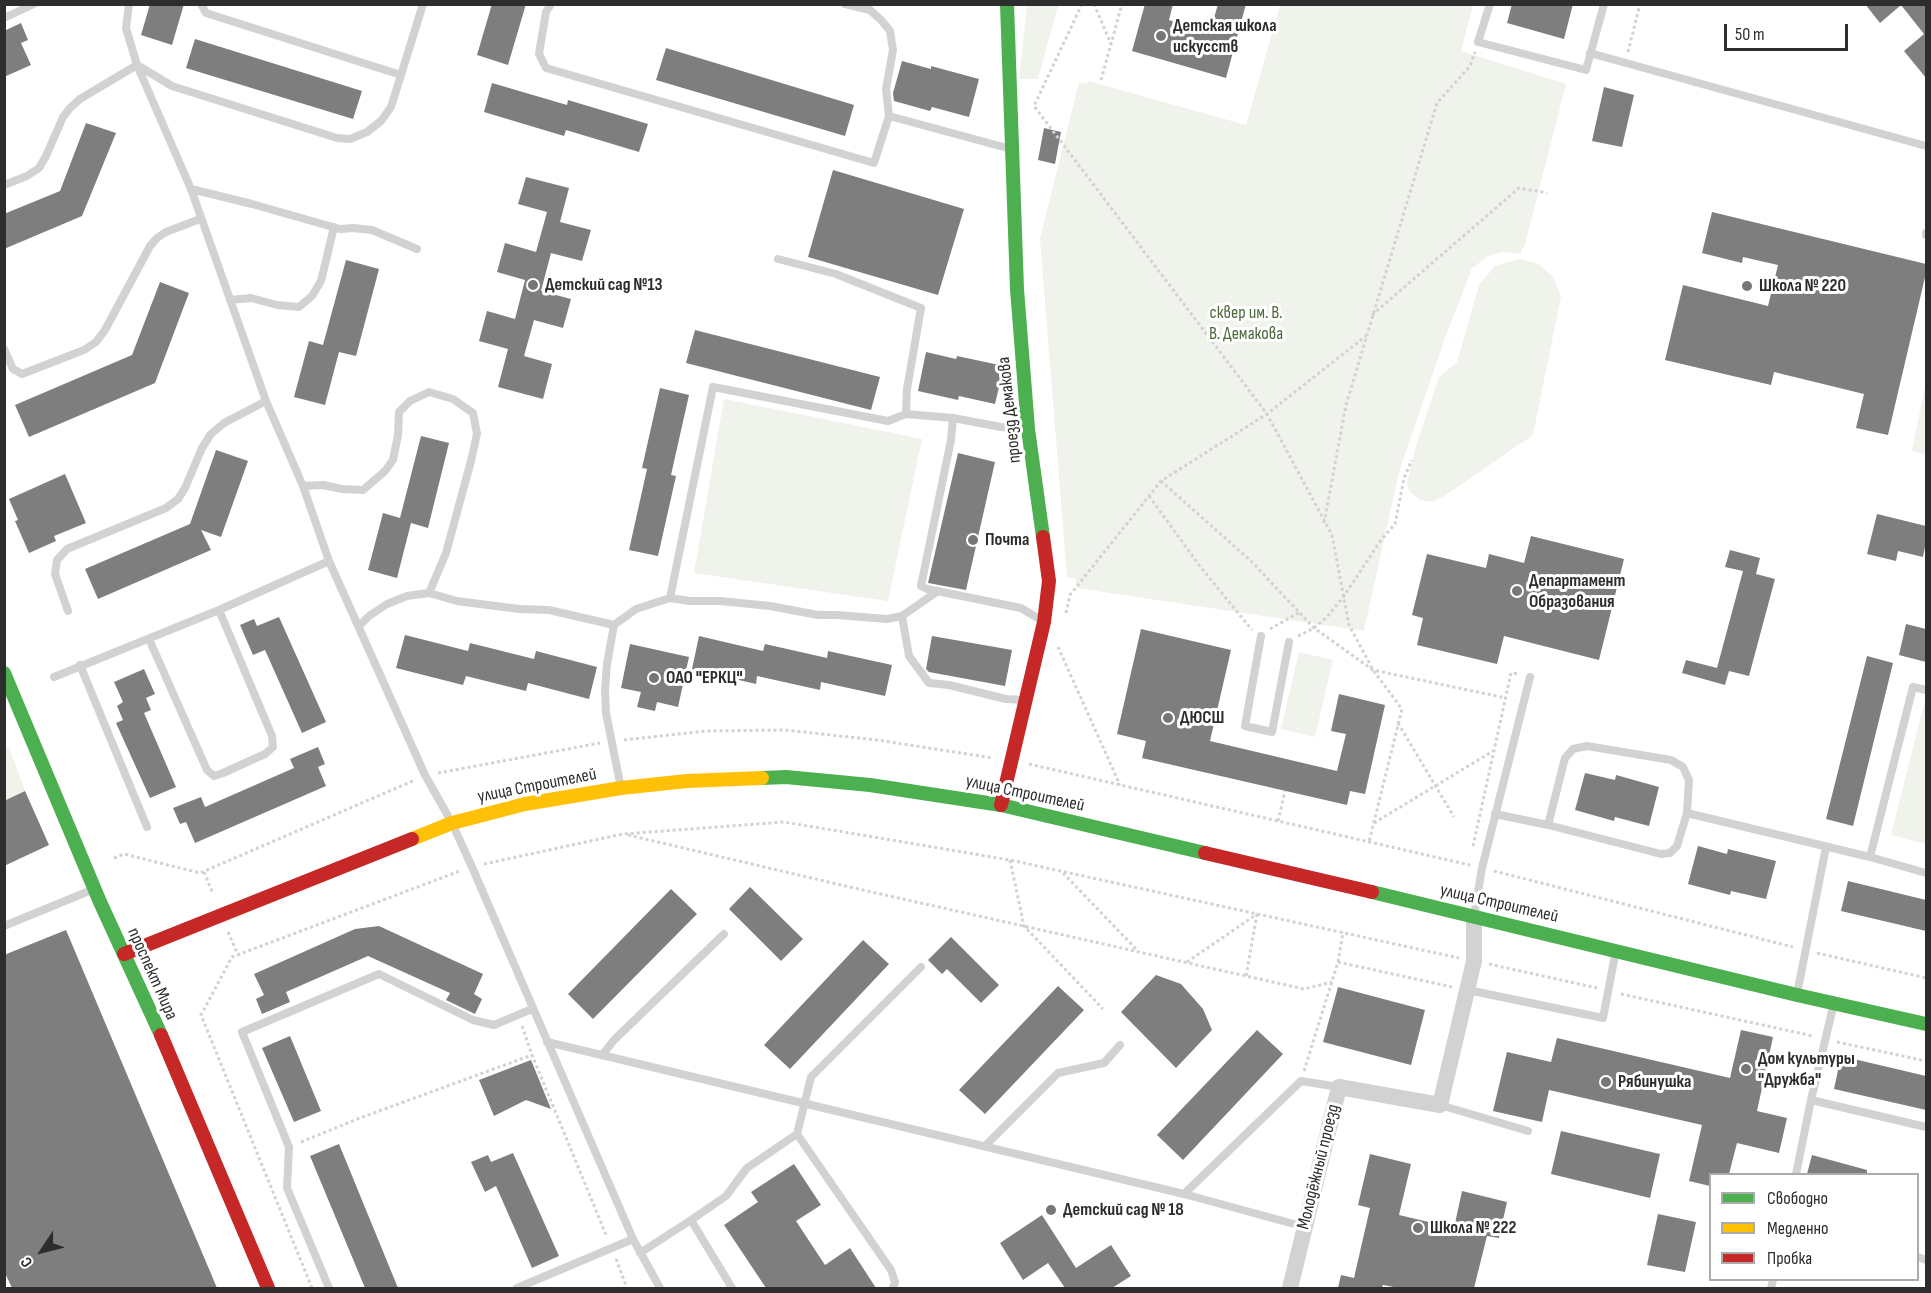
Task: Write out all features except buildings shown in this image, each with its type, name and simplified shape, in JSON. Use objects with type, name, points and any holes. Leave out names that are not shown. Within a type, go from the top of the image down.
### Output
[{"type":"street","name":"проезд Демакова","points":[[1001,806],[1044,622],[1049,581],[1028,429],[1017,289],[1007,4]]},
{"type":"street","name":"проспект Мира","points":[[4,673],[9,695],[268,1288]]},
{"type":"street","name":"улица Строителей","points":[[124,954],[452,823],[525,804],[621,788],[687,781],[786,777],[870,785],[1001,806],[1926,1024]]},
{"type":"street","points":[[1440,1105],[1474,961],[1474,916]]},
{"type":"street","name":"Молодёжный проезд","points":[[1290,1288],[1339,1087],[1440,1105]]},
{"type":"lane","points":[[4,18],[34,4]]},
{"type":"lane","points":[[129,4],[126,28],[137,64],[191,189],[266,401],[303,486],[329,561],[425,775],[452,823],[633,1239],[660,1288]]},
{"type":"lane","points":[[201,4],[206,13],[400,75]]},
{"type":"lane","points":[[137,64],[172,86],[337,138],[350,139],[367,132],[381,121],[392,107],[423,4]]},
{"type":"lane","points":[[551,4],[546,12],[539,54],[546,68],[874,163],[889,116],[886,89],[893,50],[890,31],[870,10],[845,4]]},
{"type":"lane","points":[[1490,4],[1478,42],[1586,70],[1604,4]]},
{"type":"lane","points":[[1590,53],[1926,146]]},
{"type":"lane","points":[[4,185],[27,176],[39,168],[63,117],[70,108],[88,94],[137,64]]},
{"type":"lane","points":[[889,116],[1011,149]]},
{"type":"lane","points":[[191,189],[334,227],[372,230],[417,249]]},
{"type":"lane","points":[[4,350],[13,369],[22,374],[84,350],[96,342],[105,330],[150,246],[166,232],[200,219]]},
{"type":"lane","points":[[230,300],[251,298],[299,308],[312,296],[321,281],[334,227]]},
{"type":"lane","points":[[778,260],[836,274],[921,308],[907,388],[906,414]]},
{"type":"lane","points":[[670,598],[713,387],[888,421],[906,414],[1028,429]]},
{"type":"lane","points":[[303,486],[323,485],[363,490],[385,471],[393,460],[399,435],[399,412],[410,401],[429,392],[453,399],[473,413],[477,434],[471,461],[446,553],[429,592]]},
{"type":"lane","points":[[68,611],[55,574],[57,560],[62,554],[67,549],[166,508],[178,499],[211,434],[224,423],[266,401]]},
{"type":"lane","points":[[953,418],[951,440],[921,586],[927,590],[1021,608],[1044,622]]},
{"type":"lane","points":[[54,677],[219,610],[329,561]]},
{"type":"lane","points":[[621,788],[606,713],[607,664],[614,625],[636,609],[670,598],[770,606],[818,615],[887,620],[902,616],[938,591]]},
{"type":"lane","points":[[359,626],[387,604],[407,596],[429,592],[457,602],[549,610],[614,625]]},
{"type":"lane","points":[[149,639],[207,770],[214,776],[223,773],[265,754],[273,747],[272,736],[219,610]]},
{"type":"lane","points":[[902,616],[909,656],[929,683],[949,685],[1006,699],[1024,700]]},
{"type":"lane","points":[[1263,634],[1245,726],[1272,732],[1289,642]]},
{"type":"lane","points":[[80,665],[147,827]]},
{"type":"lane","points":[[1474,916],[1482,868],[1530,677]]},
{"type":"lane","points":[[1870,857],[1913,687],[1926,690]]},
{"type":"lane","points":[[1495,814],[1661,854],[1670,853],[1677,846],[1687,813],[1689,780],[1683,767],[1671,760],[1587,746],[1573,749],[1565,758],[1548,825]]},
{"type":"lane","points":[[1687,813],[1870,857],[1926,873]]},
{"type":"lane","points":[[1797,995],[1826,847]]},
{"type":"lane","points":[[4,926],[94,888]]},
{"type":"lane","points":[[603,1054],[614,1040],[724,934]]},
{"type":"lane","points":[[1468,990],[1603,1018],[1616,950]]},
{"type":"lane","points":[[640,1253],[726,1196],[747,1168],[797,1134],[811,1077],[921,967]]},
{"type":"lane","points":[[328,1288],[287,1188],[289,1147],[242,1032],[379,974],[472,1020],[494,1025],[532,1009]]},
{"type":"lane","points":[[1796,1173],[1834,1003]]},
{"type":"lane","points":[[547,1042],[1184,1194],[1305,1227]]},
{"type":"lane","points":[[985,1146],[1058,1074],[1104,1063],[1120,1045]]},
{"type":"lane","points":[[1184,1194],[1301,1081],[1339,1087]]},
{"type":"lane","points":[[1811,1100],[1926,1127]]},
{"type":"lane","points":[[1440,1105],[1528,1131]]},
{"type":"lane","points":[[797,1134],[891,1270],[893,1288]]},
{"type":"lane","points":[[691,1220],[732,1288]]},
{"type":"lane","points":[[517,1288],[633,1239]]},
{"type":"path","points":[[1082,4],[1034,106],[1267,414],[1323,523],[1332,536],[1349,625],[1373,670],[1402,709],[1370,842]]},
{"type":"path","points":[[1094,4],[1111,44]]},
{"type":"path","points":[[1101,80],[1122,4]]},
{"type":"path","points":[[1625,62],[1640,4]]},
{"type":"path","points":[[1323,523],[1346,405],[1437,103],[1470,66],[1478,42]]},
{"type":"path","points":[[1372,315],[1519,188],[1547,193]]},
{"type":"path","points":[[1070,595],[1161,481],[1267,414],[1366,336]]},
{"type":"path","points":[[1289,642],[1314,628],[1327,617],[1344,596],[1381,540],[1395,524],[1404,478],[1412,460]]},
{"type":"path","points":[[1161,481],[1251,561],[1314,628],[1373,670],[1506,698]]},
{"type":"path","points":[[1149,496],[1199,565],[1249,627],[1263,634],[1300,612]]},
{"type":"path","points":[[1058,647],[1120,785]]},
{"type":"path","points":[[1472,854],[1511,673],[1530,677]]},
{"type":"path","points":[[1398,723],[1454,817]]},
{"type":"path","points":[[1374,823],[1493,751]]},
{"type":"path","points":[[1278,821],[1285,791]]},
{"type":"path","points":[[623,834],[1246,976],[1304,988],[1332,982]]},
{"type":"path","points":[[1010,860],[1024,926],[1103,1009]]},
{"type":"path","points":[[1482,868],[1806,951],[1926,978]]},
{"type":"path","points":[[1062,871],[1139,952]]},
{"type":"path","points":[[204,872],[213,894]]},
{"type":"path","points":[[1187,962],[1257,914],[1246,976]]},
{"type":"path","points":[[227,930],[238,955]]},
{"type":"path","points":[[1301,1081],[1338,962],[1343,932]]},
{"type":"path","points":[[1474,961],[1926,1061]]},
{"type":"path","points":[[1338,962],[1468,990]]},
{"type":"path","points":[[518,1015],[532,1055],[627,1288]]},
{"type":"path","points":[[289,1147],[360,1118],[532,1055]]},
{"type":"green space","points":[[1027,5],[1058,5],[1038,79],[1019,79]]},
{"type":"green space","name":"сквер им. В. В. Демакова","points":[[1280,5],[1473,5],[1461,51],[1566,84],[1524,248],[1521,254],[1504,252],[1490,255],[1472,268],[1445,338],[1399,472],[1364,631],[1077,588],[1076,579],[1067,577],[1040,239],[1079,82],[1087,84],[1088,81],[1246,125]]},
{"type":"green space","points":[[1519,259],[1539,264],[1553,277],[1561,296],[1533,435],[1444,496],[1433,502],[1420,500],[1409,491],[1407,483],[1416,446],[1439,377],[1457,362],[1479,285],[1495,266]]},
{"type":"green space","points":[[1926,381],[1926,455],[1912,451]]},
{"type":"green space","points":[[724,399],[922,439],[888,601],[694,573]]},
{"type":"green space","points":[[1299,652],[1333,660],[1315,737],[1281,729]]},
{"type":"green space","points":[[1924,704],[1926,704],[1926,844],[1891,835]]},
{"type":"green space","points":[[9,747],[25,791],[5,801],[4,748]]},
{"type":"traffic: fast","points":[[1007,4],[1017,289],[1028,429],[1043,537]]},
{"type":"traffic: fast","points":[[4,673],[100,902],[161,1035]]},
{"type":"traffic: fast","points":[[762,778],[786,777],[870,785],[1001,805],[1205,853]]},
{"type":"traffic: fast","points":[[1372,892],[1926,1024]]},
{"type":"traffic: slow","points":[[412,839],[452,823],[525,804],[621,788],[687,781],[762,778]]},
{"type":"traffic: jam","points":[[1001,805],[1044,622],[1049,581],[1043,537]]},
{"type":"traffic: jam","points":[[124,954],[412,839]]},
{"type":"traffic: jam","points":[[1205,853],[1372,892]]},
{"type":"traffic: jam","points":[[161,1035],[268,1288]]},
{"type":"place","name":"Детская школа искусств","points":[[1161,36]]},
{"type":"place","name":"Детский сад №13","points":[[533,285]]},
{"type":"place","name":"Школа № 220","points":[[1747,286]]},
{"type":"place","name":"Почта","points":[[973,540]]},
{"type":"place","name":"Департамент Образования","points":[[1517,591]]},
{"type":"place","name":"ОАО \"ЕРКЦ\"","points":[[654,678]]},
{"type":"place","name":"ДЮСШ","points":[[1168,718]]},
{"type":"place","name":"Дом культуры \"Дружба\"","points":[[1746,1069]]},
{"type":"place","name":"Рябинушка","points":[[1606,1082]]},
{"type":"place","name":"Детский сад № 18","points":[[1051,1210]]},
{"type":"place","name":"Школа № 222","points":[[1418,1228]]}]
